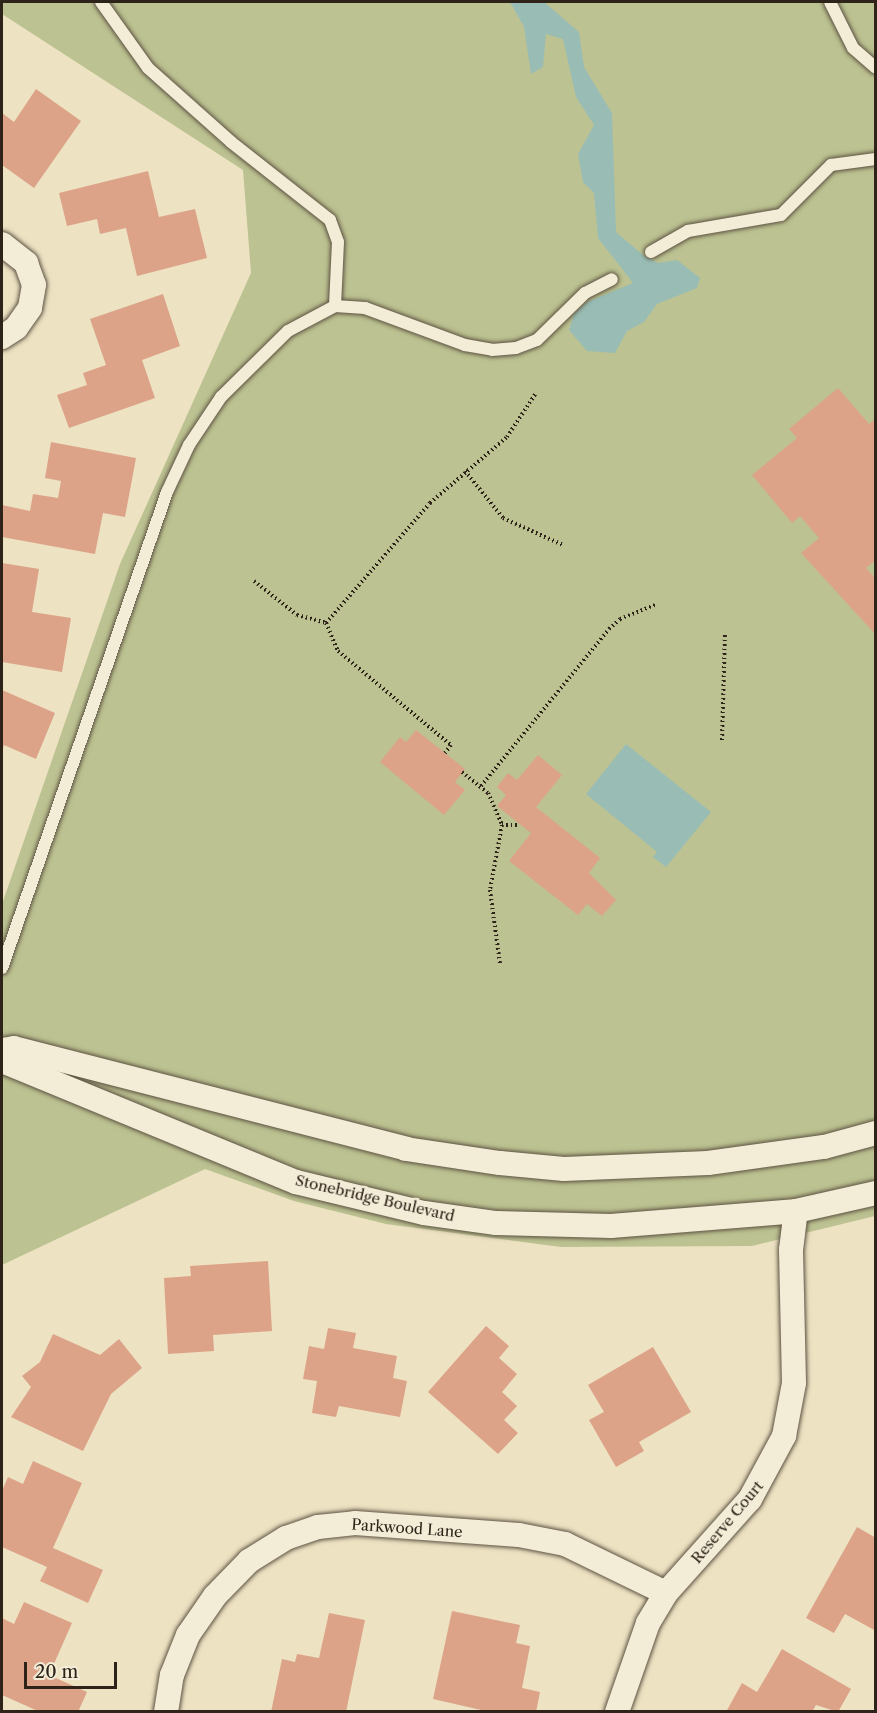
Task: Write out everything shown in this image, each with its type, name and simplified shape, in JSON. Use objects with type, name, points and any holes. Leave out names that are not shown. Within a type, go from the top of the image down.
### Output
[{"type":"street","points":[[2,244],[26,263],[34,285],[30,308],[16,328],[2,337]]},
{"type":"street","points":[[2,1050],[14,1048],[406,1149],[511,1164],[564,1169],[708,1163],[824,1147],[876,1133]]},
{"type":"street","name":"Stonebridge Boulevard","points":[[2,1061],[296,1182],[424,1213],[496,1223],[612,1226],[796,1210],[876,1193]]},
{"type":"street","name":"Reserve Court","points":[[617,1712],[634,1657],[666,1593],[750,1499],[784,1436],[794,1383],[790,1250],[796,1210]]},
{"type":"street","name":"Parkwood Lane","points":[[165,1712],[172,1675],[188,1635],[215,1596],[249,1561],[286,1538],[318,1527],[355,1523],[554,1542],[591,1554],[666,1593]]},
{"type":"lane","points":[[101,2],[148,68],[231,142],[330,220],[338,242],[334,306]]},
{"type":"lane","points":[[825,2],[830,2],[853,48],[876,68]]},
{"type":"lane","points":[[651,252],[696,229],[781,215],[831,165],[876,159]]},
{"type":"lane","points":[[2,968],[167,492],[189,445],[221,397],[256,359],[288,331],[334,306],[365,308],[465,345],[516,348],[537,339],[585,293],[612,279]]},
{"type":"path","points":[[326,623],[403,532],[465,471],[507,437],[536,393]]},
{"type":"path","points":[[465,471],[503,518],[563,545]]},
{"type":"path","points":[[254,581],[297,615],[326,623]]},
{"type":"path","points":[[482,786],[609,629],[620,619],[655,605]]},
{"type":"path","points":[[326,623],[338,651],[451,746],[445,753]]},
{"type":"path","points":[[722,740],[725,633]]},
{"type":"path","points":[[462,772],[482,786],[502,825],[490,866],[490,890],[500,964]]},
{"type":"path","points":[[502,825],[520,825]]},
{"type":"green space","points":[[2,2],[875,2],[875,1216],[752,1246],[561,1247],[386,1224],[294,1201],[205,1169],[2,1265],[2,904],[120,564],[251,273],[243,170],[2,14]]},
{"type":"water","points":[[510,2],[544,2],[579,32],[584,67],[612,113],[616,232],[643,255],[658,263],[677,260],[700,278],[697,288],[657,304],[644,322],[627,331],[615,353],[587,351],[569,330],[574,314],[587,302],[633,283],[598,238],[594,193],[583,182],[578,154],[594,125],[576,97],[563,39],[546,34],[543,67],[531,74],[524,27]]},
{"type":"water","points":[[626,744],[711,812],[666,867],[653,857],[657,852],[586,794]]},
{"type":"building","points":[[36,89],[81,121],[34,188],[2,165],[2,113],[14,122]]},
{"type":"building","points":[[148,171],[159,217],[195,209],[207,258],[137,276],[126,228],[100,234],[97,219],[67,226],[59,193]]},
{"type":"building","points":[[163,294],[180,346],[142,360],[155,398],[69,428],[57,395],[87,385],[83,373],[106,365],[90,319]]},
{"type":"building","points":[[838,388],[869,424],[876,418],[876,560],[866,568],[876,579],[876,635],[801,553],[819,538],[800,516],[792,523],[752,475],[797,438],[789,429]]},
{"type":"building","points":[[51,442],[136,458],[125,517],[103,513],[95,554],[2,537],[2,505],[30,511],[33,494],[58,498],[61,481],[45,478]]},
{"type":"building","points":[[2,563],[39,569],[32,612],[71,618],[62,672],[2,662]]},
{"type":"building","points":[[2,690],[55,713],[36,759],[4,745],[2,750]]},
{"type":"building","points":[[416,730],[465,769],[455,782],[465,790],[444,815],[380,762],[400,737],[406,742]]},
{"type":"building","points":[[538,755],[562,775],[536,807],[600,858],[589,873],[616,900],[602,916],[587,904],[578,915],[509,861],[531,833],[497,806],[506,795],[497,787],[508,773],[517,780]]},
{"type":"building","points":[[268,1261],[272,1331],[213,1335],[214,1351],[168,1354],[164,1278],[191,1276],[190,1266]]},
{"type":"building","points":[[486,1326],[509,1346],[499,1358],[517,1374],[502,1392],[517,1406],[504,1420],[518,1433],[498,1454],[428,1392]]},
{"type":"building","points":[[328,1328],[356,1333],[353,1348],[397,1356],[393,1378],[407,1381],[400,1417],[339,1406],[336,1417],[312,1413],[317,1381],[303,1379],[309,1346],[324,1349]]},
{"type":"building","points":[[53,1334],[100,1355],[119,1339],[142,1368],[111,1394],[83,1451],[11,1417],[31,1387],[22,1376],[40,1362]]},
{"type":"building","points":[[653,1347],[691,1412],[639,1442],[644,1451],[616,1467],[589,1420],[604,1412],[588,1385]]},
{"type":"building","points":[[33,1461],[82,1483],[53,1548],[103,1570],[88,1603],[40,1581],[47,1567],[2,1547],[2,1491],[8,1477],[23,1484]]},
{"type":"building","points":[[857,1527],[876,1538],[876,1631],[845,1614],[834,1633],[806,1618]]},
{"type":"building","points":[[24,1602],[72,1623],[49,1675],[87,1692],[78,1712],[40,1712],[2,1695],[2,1618],[14,1624]]},
{"type":"building","points":[[452,1611],[520,1625],[516,1643],[530,1646],[522,1688],[540,1692],[536,1712],[490,1712],[433,1699]]},
{"type":"building","points":[[329,1613],[365,1620],[346,1712],[271,1712],[282,1659],[295,1662],[297,1654],[319,1658]]},
{"type":"building","points":[[782,1649],[851,1689],[838,1712],[816,1705],[812,1712],[726,1712],[742,1683],[757,1692]]}]
